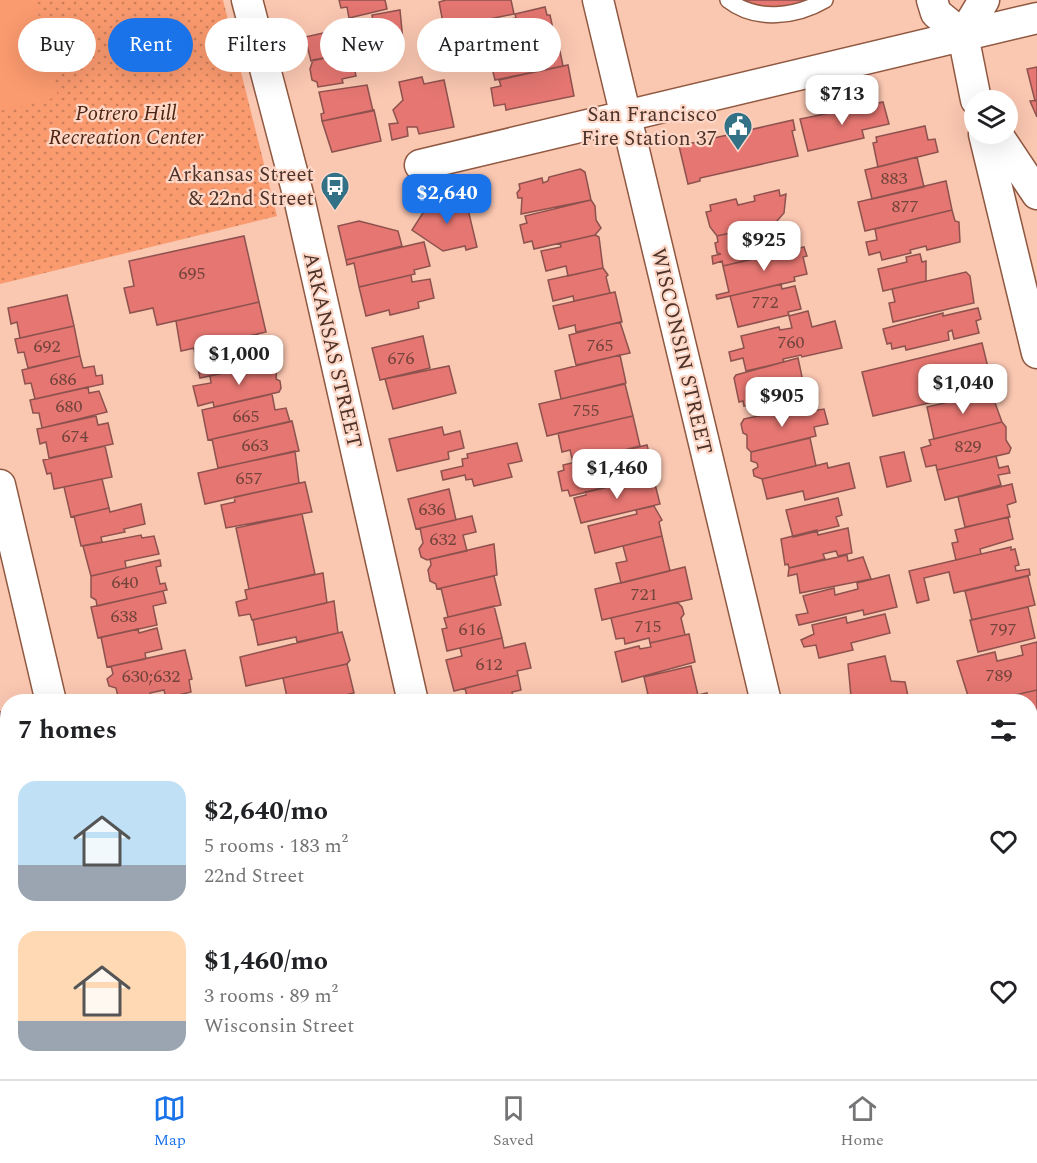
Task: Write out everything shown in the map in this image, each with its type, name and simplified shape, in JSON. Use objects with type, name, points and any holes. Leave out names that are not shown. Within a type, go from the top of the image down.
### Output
[{"type":"street","name":"ARKANSAS STREET","points":[[247,0],[299,198],[411,694]]},
{"type":"street","name":"WISCONSIN STREET","points":[[598,0],[764,694]]},
{"type":"street","points":[[932,0],[936,13],[963,35],[974,90]]},
{"type":"street","points":[[963,35],[984,0]]},
{"type":"street","points":[[420,165],[1037,18]]},
{"type":"street","points":[[986,144],[1037,353]]},
{"type":"street","points":[[1004,144],[1037,194]]},
{"type":"street","points":[[0,485],[49,694]]},
{"type":"lane","points":[[728,0],[754,13],[782,16],[808,10],[825,0]]},
{"type":"green space","name":"Potrero Hill Recreation Center","points":[[0,0],[223,0],[228,18],[205,18],[205,72],[241,72],[277,216],[0,284]]},
{"type":"green space","points":[[0,0],[35,0],[39,18],[18,18],[18,72],[52,72],[58,97],[0,111]]},
{"type":"building","points":[[339,0],[385,0],[387,9],[349,18],[347,7],[341,8]]},
{"type":"building","points":[[446,0],[511,0],[514,14],[494,18],[442,18],[439,2]]},
{"type":"building","points":[[742,0],[813,0],[784,9],[760,7]]},
{"type":"building","points":[[545,7],[547,15],[550,15],[551,18],[516,18],[515,14]]},
{"type":"building","points":[[400,10],[401,18],[372,18],[372,15]]},
{"type":"building","points":[[320,34],[320,59],[311,61],[308,36]]},
{"type":"building","points":[[320,59],[320,72],[355,72],[356,76],[342,79],[343,83],[318,87],[317,82],[312,80],[310,69],[313,60]]},
{"type":"building","points":[[568,65],[574,96],[506,110],[505,104],[494,106],[491,88],[501,86],[499,80],[536,72],[561,72],[561,67]]},
{"type":"building","points":[[1037,67],[1037,100],[1035,101],[1027,69]]},
{"type":"building","points":[[493,72],[534,72],[495,80]]},
{"type":"building","points":[[422,77],[424,84],[444,80],[454,127],[419,134],[417,127],[407,127],[408,136],[392,140],[389,124],[398,123],[393,110],[403,100],[399,82]]},
{"type":"building","points":[[367,85],[373,111],[322,121],[321,114],[324,113],[319,92]]},
{"type":"building","points":[[1037,100],[1037,117],[1030,101]]},
{"type":"building","points":[[883,102],[889,124],[862,130],[864,138],[808,151],[800,119]]},
{"type":"building","points":[[374,110],[381,141],[332,152],[322,121]]},
{"type":"building","name":"San Francisco Fire Station 37","points":[[793,120],[795,130],[792,131],[798,156],[700,178],[700,181],[688,184],[679,146]]},
{"type":"building","points":[[925,126],[928,140],[935,139],[938,152],[878,167],[873,143],[877,142],[876,137]]},
{"type":"building","points":[[917,157],[924,187],[872,199],[865,170]]},
{"type":"building","points":[[580,169],[585,172],[591,200],[521,214],[522,198],[518,198],[517,193],[520,189],[519,184],[542,178],[543,183],[548,181],[549,177]]},
{"type":"building","points":[[946,181],[952,210],[865,231],[858,202]]},
{"type":"building","points":[[779,190],[780,196],[786,194],[784,213],[776,222],[717,236],[710,227],[706,212],[711,211],[710,205],[736,199],[738,205],[755,201],[754,196]]},
{"type":"building","points":[[459,198],[466,201],[477,247],[466,250],[465,246],[443,251],[412,230],[428,205]]},
{"type":"building","points":[[591,200],[595,206],[596,220],[601,228],[595,235],[534,249],[532,241],[524,243],[520,225],[527,223],[525,216]]},
{"type":"building","points":[[952,210],[955,221],[959,222],[960,242],[927,250],[926,246],[910,250],[911,253],[882,260],[880,252],[869,255],[866,242],[877,240],[875,229]]},
{"type":"building","points":[[359,221],[398,231],[402,246],[346,260],[338,226]]},
{"type":"building","points":[[779,222],[786,251],[723,266],[722,261],[713,264],[712,256],[721,254],[717,253],[715,243],[718,242],[717,236]]},
{"type":"building","points":[[595,235],[599,237],[603,268],[568,276],[566,266],[546,271],[541,251],[561,247],[560,243]]},
{"type":"building","points":[[244,236],[259,302],[157,325],[153,308],[130,313],[124,288],[134,286],[129,261]]},
{"type":"building","points":[[424,242],[430,266],[414,270],[415,274],[359,287],[354,263],[347,265],[346,260]]},
{"type":"building","points":[[804,247],[807,256],[803,257],[807,274],[794,277],[795,281],[717,299],[716,295],[729,292],[723,266]]},
{"type":"building","points":[[920,254],[922,262],[926,261],[926,281],[883,291],[878,269],[907,262],[906,257]]},
{"type":"building","points":[[603,268],[608,275],[606,277],[610,293],[574,301],[573,296],[553,301],[548,280]]},
{"type":"building","points":[[966,272],[970,276],[974,303],[893,322],[889,303],[895,302],[892,289]]},
{"type":"building","points":[[411,275],[412,282],[430,279],[434,298],[418,302],[419,308],[390,315],[389,310],[366,316],[359,287]]},
{"type":"building","points":[[781,284],[782,289],[795,286],[801,309],[788,312],[789,315],[738,327],[730,296]]},
{"type":"building","points":[[615,292],[622,322],[576,332],[575,325],[559,329],[553,306]]},
{"type":"building","points":[[67,295],[74,326],[20,338],[17,322],[11,324],[8,308]]},
{"type":"building","points":[[259,302],[266,332],[181,351],[176,321]]},
{"type":"building","points":[[978,308],[981,319],[976,321],[979,333],[954,339],[952,330],[948,332],[949,340],[906,350],[905,346],[892,349],[891,343],[887,344],[883,329],[943,313],[943,316]]},
{"type":"building","points":[[808,311],[812,327],[835,321],[842,348],[783,359],[784,362],[746,371],[743,358],[731,361],[729,352],[744,348],[741,336],[779,327],[780,330],[792,328],[789,316]]},
{"type":"building","points":[[620,322],[630,353],[576,365],[569,335]]},
{"type":"building","points":[[74,326],[80,356],[28,368],[24,352],[18,353],[15,339]]},
{"type":"building","points":[[258,334],[265,364],[200,378],[194,349]]},
{"type":"building","points":[[423,336],[430,368],[380,380],[372,348]]},
{"type":"building","points":[[982,343],[993,388],[873,416],[862,372]]},
{"type":"building","points":[[620,355],[626,383],[561,399],[555,371]]},
{"type":"building","points":[[80,356],[83,368],[94,366],[96,376],[102,375],[103,384],[35,399],[31,383],[25,384],[22,370]]},
{"type":"building","points":[[798,358],[805,391],[791,394],[794,406],[759,414],[756,403],[744,406],[743,401],[739,402],[734,378],[736,375]]},
{"type":"building","points":[[273,362],[277,365],[276,379],[280,381],[281,388],[279,392],[214,407],[213,402],[198,406],[193,386],[211,383],[210,376]]},
{"type":"building","points":[[449,366],[456,393],[393,409],[385,379]]},
{"type":"building","points":[[625,384],[633,416],[547,436],[539,404]]},
{"type":"building","points":[[88,387],[89,393],[99,391],[107,412],[42,428],[39,413],[33,413],[30,400]]},
{"type":"building","points":[[991,392],[1002,422],[934,439],[927,407]]},
{"type":"building","points":[[272,394],[275,410],[286,408],[290,422],[208,440],[202,410]]},
{"type":"building","points":[[810,404],[812,411],[824,409],[828,424],[814,427],[816,436],[751,452],[747,448],[747,435],[743,433],[741,424],[744,419],[781,411],[782,416],[793,413],[792,408]]},
{"type":"building","points":[[96,416],[98,425],[108,423],[113,444],[49,458],[46,442],[40,444],[37,429]]},
{"type":"building","points":[[633,416],[640,446],[573,463],[570,450],[562,452],[558,433]]},
{"type":"building","points":[[292,421],[299,451],[218,468],[212,439]]},
{"type":"building","points":[[1002,422],[1006,427],[1006,440],[1011,448],[1009,453],[937,470],[936,465],[926,467],[921,448],[931,445],[929,440]]},
{"type":"building","points":[[442,427],[444,435],[460,431],[464,448],[448,452],[449,459],[397,471],[389,439]]},
{"type":"building","points":[[810,438],[816,466],[762,479],[754,476],[753,470],[758,467],[757,463],[751,461],[751,452]]},
{"type":"building","points":[[517,443],[522,461],[508,464],[512,477],[474,486],[472,479],[466,480],[465,475],[443,480],[441,471],[463,466],[462,459],[468,458],[467,454]]},
{"type":"building","points":[[647,445],[655,476],[570,496],[568,490],[562,491],[558,472],[564,470],[563,465]]},
{"type":"building","points":[[105,446],[112,477],[54,489],[51,473],[47,474],[43,460]]},
{"type":"building","points":[[295,451],[299,483],[205,504],[198,473]]},
{"type":"building","points":[[904,452],[911,481],[887,487],[880,457]]},
{"type":"building","points":[[996,456],[999,468],[1008,466],[1010,473],[998,475],[1001,485],[945,500],[937,470]]},
{"type":"building","points":[[827,463],[828,468],[849,463],[855,488],[805,500],[803,491],[767,499],[762,479]]},
{"type":"building","points":[[653,476],[660,504],[581,523],[574,498],[586,495],[585,492]]},
{"type":"building","points":[[102,479],[109,508],[71,517],[64,487]]},
{"type":"building","points":[[305,482],[312,512],[226,528],[221,505],[235,502],[234,497]]},
{"type":"building","points":[[1012,484],[1016,502],[1007,505],[1010,517],[965,527],[958,497]]},
{"type":"building","points":[[449,489],[456,520],[416,529],[408,499]]},
{"type":"building","points":[[838,498],[842,515],[836,517],[839,526],[793,537],[786,510]]},
{"type":"building","points":[[141,504],[145,524],[124,529],[125,532],[101,537],[102,542],[81,546],[74,516],[109,508],[110,512]]},
{"type":"building","points":[[654,506],[662,520],[659,522],[662,536],[595,553],[588,526],[637,514],[636,510]]},
{"type":"building","points":[[302,514],[315,574],[249,589],[236,528]]},
{"type":"building","points":[[472,516],[476,532],[463,535],[467,551],[427,560],[421,557],[419,549],[423,543],[420,528]]},
{"type":"building","points":[[1008,517],[1013,539],[980,549],[981,554],[956,560],[952,543],[958,542],[955,530]]},
{"type":"building","points":[[848,528],[852,553],[838,556],[836,551],[823,554],[825,559],[789,568],[788,564],[785,565],[781,539],[817,530],[818,535]]},
{"type":"building","points":[[141,535],[142,538],[154,536],[159,554],[125,561],[126,568],[91,576],[83,546]]},
{"type":"building","points":[[662,536],[670,571],[621,583],[616,563],[627,561],[623,546]]},
{"type":"building","points":[[494,544],[497,575],[437,589],[436,584],[430,581],[428,570],[431,565],[430,559]]},
{"type":"building","points":[[1011,547],[1011,550],[1015,549],[1019,565],[1015,566],[1016,571],[1029,569],[1030,575],[954,593],[949,572],[924,578],[929,600],[917,603],[909,571]]},
{"type":"building","points":[[847,555],[848,561],[863,557],[871,579],[800,593],[797,574],[788,576],[789,568]]},
{"type":"building","points":[[160,560],[161,566],[156,567],[160,584],[165,583],[167,590],[97,606],[96,600],[91,597],[91,576]]},
{"type":"building","points":[[685,567],[692,599],[602,620],[595,589]]},
{"type":"building","points":[[323,573],[327,603],[252,620],[250,614],[239,616],[236,602],[247,599],[245,590]]},
{"type":"building","points":[[889,575],[897,607],[864,615],[863,610],[799,625],[796,615],[808,613],[803,596],[834,588],[835,595],[858,589],[857,583]]},
{"type":"building","points":[[494,576],[501,605],[448,617],[441,588]]},
{"type":"building","points":[[1028,576],[1035,605],[972,620],[965,591]]},
{"type":"building","points":[[163,591],[166,603],[153,606],[157,625],[98,638],[91,607]]},
{"type":"building","points":[[334,601],[338,633],[297,642],[296,637],[258,645],[253,620]]},
{"type":"building","points":[[677,602],[684,614],[681,618],[685,635],[650,643],[649,638],[625,644],[624,638],[616,639],[611,618]]},
{"type":"building","points":[[494,606],[502,638],[447,651],[442,629],[447,628],[444,618]]},
{"type":"building","points":[[1028,607],[1035,638],[978,652],[970,620]]},
{"type":"building","points":[[885,614],[890,633],[851,643],[853,650],[819,658],[816,645],[804,647],[801,640],[814,634],[812,625],[846,617],[847,623]]},
{"type":"building","points":[[157,628],[162,649],[145,653],[146,659],[107,667],[101,637],[138,629],[139,633]]},
{"type":"building","points":[[342,632],[350,660],[347,664],[246,686],[240,657]]},
{"type":"building","points":[[689,634],[695,662],[622,682],[615,652],[639,646],[640,649],[651,647],[650,643]]},
{"type":"building","points":[[502,638],[504,648],[525,643],[531,668],[517,671],[518,675],[454,691],[446,660],[462,656],[460,648]]},
{"type":"building","points":[[1037,642],[1037,690],[1019,694],[967,694],[957,661],[995,652],[997,661],[1023,655],[1021,646]]},
{"type":"building","points":[[185,650],[192,679],[189,680],[191,692],[165,694],[164,690],[150,694],[117,694],[116,688],[109,686],[107,679],[113,674],[111,666]]},
{"type":"building","points":[[885,656],[891,681],[905,682],[908,694],[851,694],[848,664]]},
{"type":"building","points":[[347,664],[354,693],[286,694],[283,678]]},
{"type":"building","points":[[691,666],[698,694],[648,694],[644,677]]},
{"type":"building","points":[[518,675],[521,690],[512,692],[512,694],[466,694],[465,688]]},
{"type":"building","points":[[1037,690],[1037,694],[1019,694]]},
{"type":"place","name":"San Francisco Fire Station 37","points":[[738,152]]},
{"type":"place","name":"Arkansas Street & 22nd Street","points":[[335,212]]}]
